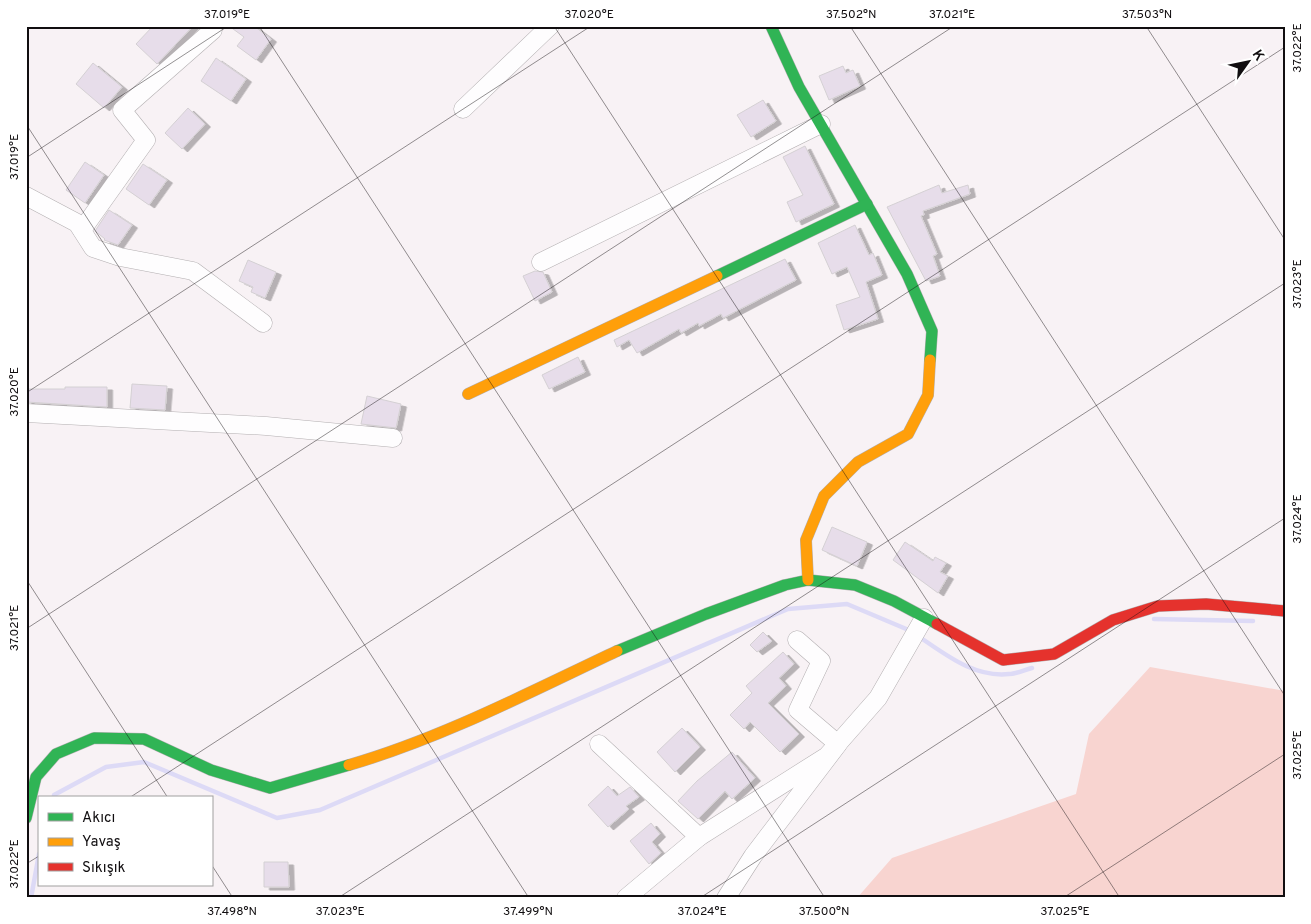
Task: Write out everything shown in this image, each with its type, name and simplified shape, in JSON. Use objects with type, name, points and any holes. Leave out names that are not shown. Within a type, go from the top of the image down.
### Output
[{"type":"street","points":[[463,109],[550,26]]},
{"type":"street","points":[[771,26],[799,87],[907,274],[932,331],[928,395],[908,434],[858,462],[824,496],[806,540],[808,580]]},
{"type":"street","points":[[82,230],[146,140],[122,110],[213,30]]},
{"type":"street","points":[[541,262],[821,124]]},
{"type":"street","points":[[26,196],[77,223],[93,248],[120,257],[194,271],[263,323]]},
{"type":"street","points":[[468,394],[867,204]]},
{"type":"street","points":[[26,412],[266,426],[393,438]]},
{"type":"street","points":[[26,818],[36,777],[56,754],[94,738],[144,739],[212,770],[270,788],[382,754],[468,720],[640,641],[706,614],[785,585],[808,580],[855,585],[894,601],[1003,660],[1054,654],[1113,620],[1158,606],[1206,604],[1285,611]]},
{"type":"street","points":[[626,898],[699,837],[827,756],[878,698],[924,618]]},
{"type":"street","points":[[797,640],[821,661],[798,710],[838,744]]},
{"type":"street","points":[[599,744],[699,837]]},
{"type":"street","points":[[726,898],[753,856],[838,744]]},
{"type":"shaded area","points":[[1150,667],[1285,691],[1285,898],[857,898],[892,858],[1076,794],[1089,734]]},
{"type":"building","points":[[153,26],[193,26],[157,64],[136,44]]},
{"type":"building","points":[[229,26],[254,26],[271,39],[256,60],[237,46],[244,37]]},
{"type":"building","points":[[216,58],[246,79],[231,101],[201,81]]},
{"type":"building","points":[[93,63],[122,87],[104,108],[76,84]]},
{"type":"building","points":[[843,66],[846,73],[853,70],[860,86],[829,100],[819,76]]},
{"type":"building","points":[[763,100],[776,121],[751,137],[737,115]]},
{"type":"building","points":[[188,108],[205,124],[182,149],[165,133]]},
{"type":"building","points":[[805,146],[834,204],[796,222],[787,202],[803,195],[783,157]]},
{"type":"building","points":[[85,162],[104,175],[85,203],[66,190]]},
{"type":"building","points":[[143,164],[167,180],[149,205],[126,189]]},
{"type":"building","points":[[939,185],[942,193],[968,185],[970,194],[923,211],[924,215],[921,216],[937,254],[933,256],[940,276],[926,281],[887,207]]},
{"type":"building","points":[[109,210],[132,225],[118,245],[104,240],[95,231]]},
{"type":"building","points":[[855,225],[869,255],[873,253],[882,275],[866,282],[878,319],[844,330],[836,305],[860,297],[847,267],[832,274],[818,243]]},
{"type":"building","points":[[785,259],[796,280],[723,318],[721,314],[699,326],[698,323],[681,333],[679,329],[637,353],[629,340],[617,347],[614,340]]},
{"type":"building","points":[[248,260],[276,272],[265,298],[251,292],[253,287],[239,281]]},
{"type":"building","points":[[535,271],[543,272],[552,292],[535,301],[523,276]]},
{"type":"building","points":[[578,357],[585,372],[549,389],[542,375]]},
{"type":"building","points":[[132,384],[167,386],[165,410],[130,408]]},
{"type":"building","points":[[65,387],[107,387],[107,407],[26,402],[26,389],[65,389]]},
{"type":"building","points":[[367,396],[401,404],[396,428],[361,424]]},
{"type":"building","points":[[832,527],[867,542],[857,566],[822,550]]},
{"type":"building","points":[[905,542],[933,561],[935,557],[946,563],[940,572],[948,576],[938,593],[893,560]]},
{"type":"building","points":[[763,632],[772,641],[757,652],[750,645]]},
{"type":"building","points":[[783,652],[794,664],[779,678],[786,686],[768,703],[799,734],[780,752],[750,722],[744,729],[730,715],[752,693],[746,686]]},
{"type":"building","points":[[682,728],[700,747],[675,772],[657,752]]},
{"type":"building","points":[[732,752],[755,778],[732,799],[725,791],[698,819],[678,801],[697,781]]},
{"type":"building","points":[[608,786],[617,796],[630,787],[639,797],[626,806],[629,809],[608,827],[588,805]]},
{"type":"building","points":[[651,823],[660,834],[652,842],[661,853],[649,864],[630,841]]},
{"type":"building","points":[[264,862],[288,862],[289,887],[264,887]]},
{"type":"waterway","points":[[54,796],[106,767],[144,762],[277,818],[320,810],[788,609],[847,604],[911,631]]},
{"type":"waterway","points":[[1154,619],[1253,621]]},
{"type":"waterway","points":[[918,636],[949,657],[984,672],[1012,674],[1032,668]]},
{"type":"waterway","points":[[31,898],[38,860]]},
{"type":"traffic: fast","points":[[771,26],[799,87],[907,274],[932,331],[930,360]]},
{"type":"traffic: fast","points":[[717,276],[867,204]]},
{"type":"traffic: fast","points":[[617,651],[706,614],[785,585],[808,580],[855,585],[894,601],[937,624]]},
{"type":"traffic: fast","points":[[26,818],[36,777],[56,754],[94,738],[144,739],[211,770],[270,788],[349,765]]},
{"type":"traffic: slow","points":[[468,394],[717,276]]},
{"type":"traffic: slow","points":[[808,580],[806,540],[824,496],[858,462],[908,434],[928,395],[930,360]]},
{"type":"traffic: slow","points":[[349,765],[418,742],[452,728],[617,651]]},
{"type":"traffic: jam","points":[[937,624],[1003,660],[1054,654],[1113,620],[1158,606],[1206,604],[1285,611]]}]
